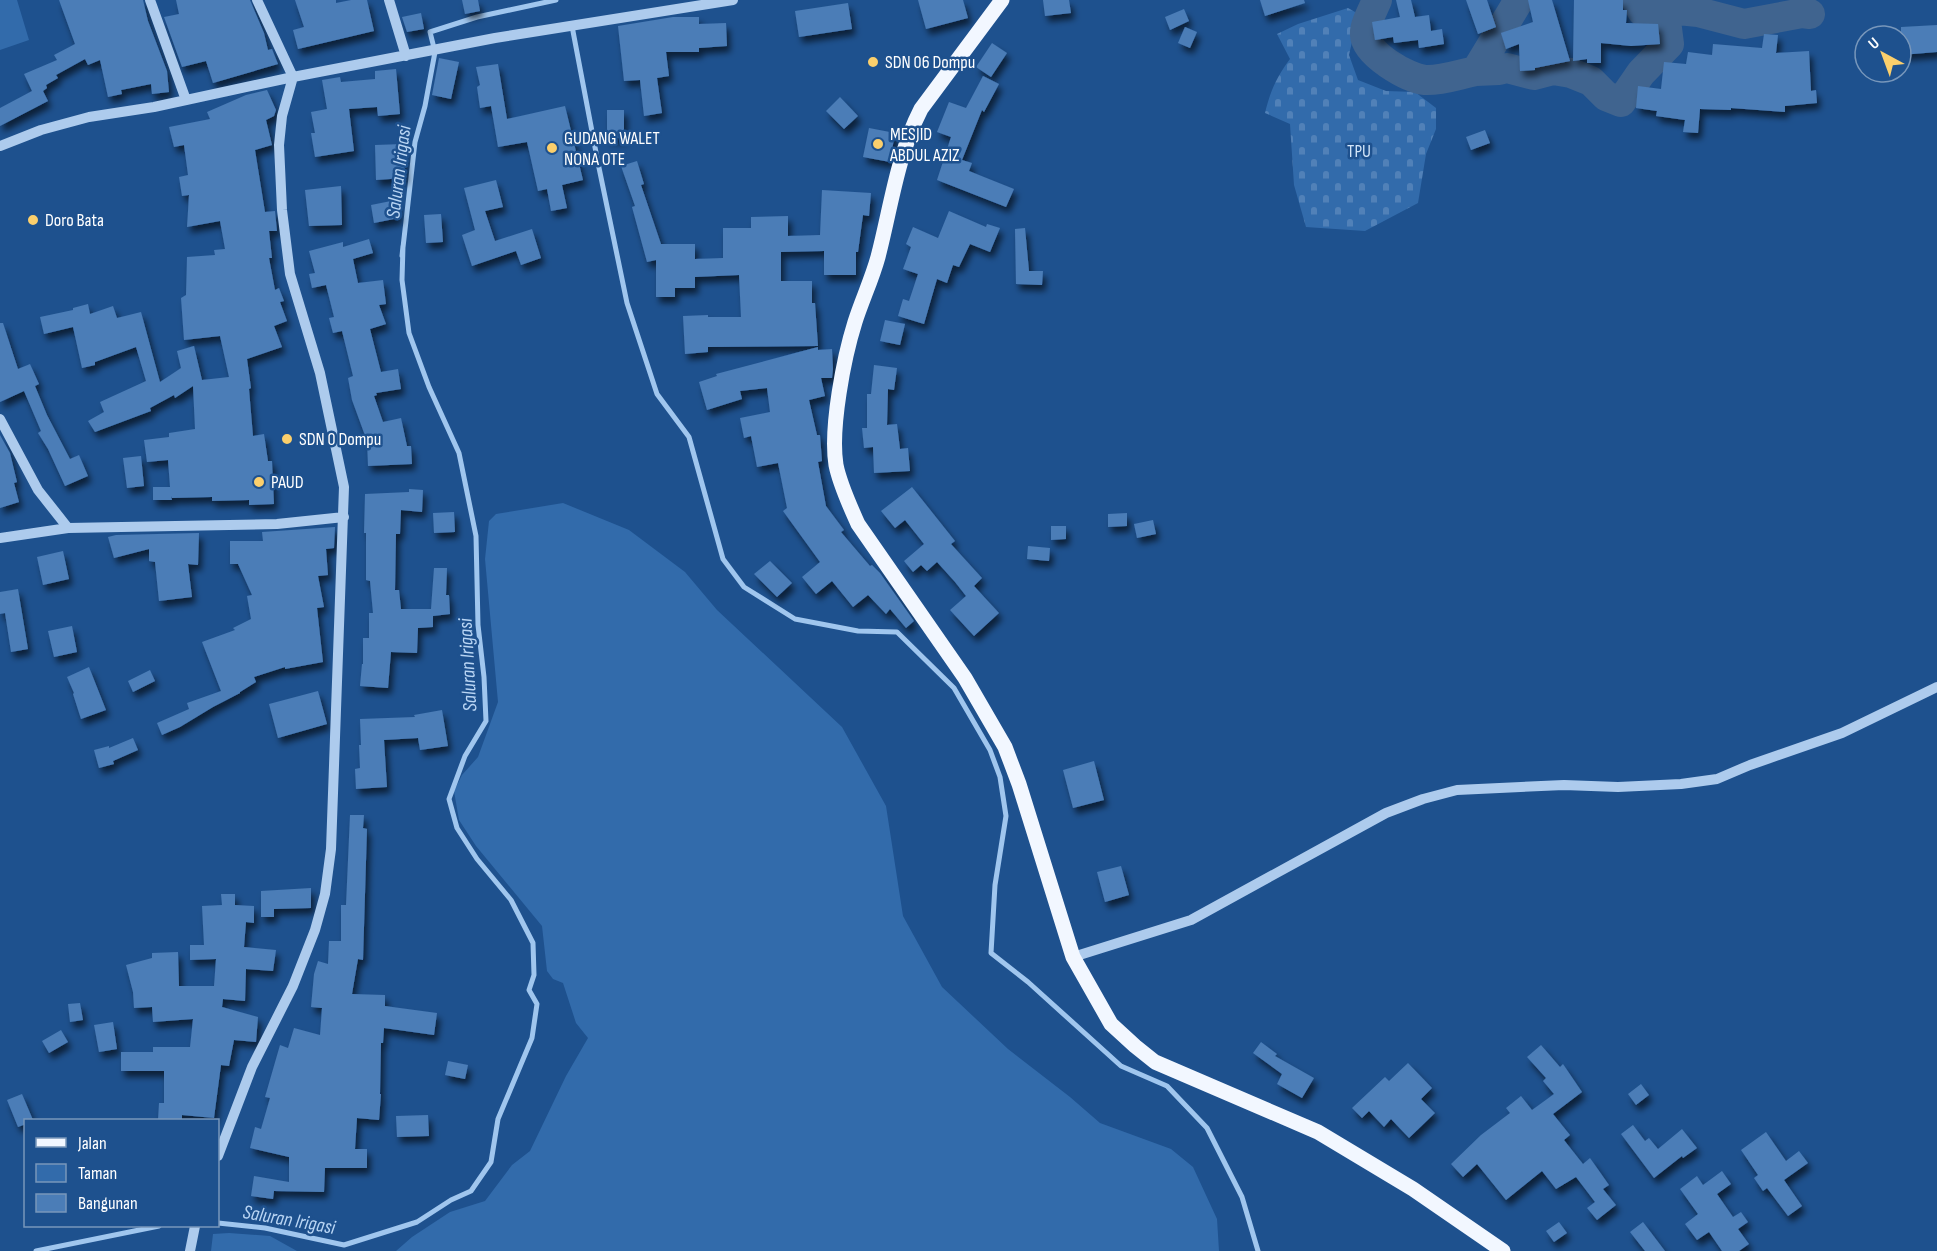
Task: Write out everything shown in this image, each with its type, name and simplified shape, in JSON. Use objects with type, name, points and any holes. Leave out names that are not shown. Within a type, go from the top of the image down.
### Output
[{"type":"main road","points":[[1002,0],[921,110],[911,129],[886,217],[878,257],[848,347],[834,436],[836,466],[846,496],[858,524],[966,678],[1005,747],[1019,784],[1073,957],[1111,1024],[1155,1062],[1318,1132],[1413,1189],[1503,1251]]},
{"type":"street","points":[[150,0],[186,100]]},
{"type":"street","points":[[219,1153],[252,1067],[293,986],[315,930],[325,894],[331,849],[344,517],[344,488],[320,374],[290,274],[282,210],[279,145],[282,116],[293,77],[257,0]]},
{"type":"street","points":[[389,0],[406,56]]},
{"type":"street","points":[[0,146],[64,123],[293,77],[495,38],[733,0]]},
{"type":"street","points":[[0,419],[38,490],[68,528]]},
{"type":"street","points":[[0,538],[68,528],[277,524],[344,517]]},
{"type":"street","points":[[1073,957],[1191,920],[1386,813],[1423,799],[1457,790],[1564,785],[1618,787],[1681,784],[1717,779],[1842,733],[1937,687]]},
{"type":"street","points":[[190,1251],[195,1227]]},
{"type":"green space","points":[[0,0],[17,0],[29,40],[0,50]]},
{"type":"green space","name":"TPU","points":[[1348,8],[1355,12],[1356,24],[1349,55],[1358,80],[1386,91],[1415,92],[1436,108],[1436,129],[1426,154],[1418,203],[1365,231],[1306,227],[1294,185],[1290,124],[1265,113],[1274,84],[1290,59],[1277,34],[1298,24]]},
{"type":"green space","points":[[563,503],[629,530],[685,572],[717,610],[842,727],[886,806],[903,916],[942,987],[1008,1049],[1100,1123],[1171,1149],[1193,1167],[1217,1219],[1219,1251],[396,1251],[412,1237],[450,1212],[485,1201],[512,1165],[530,1151],[566,1076],[588,1038],[576,1023],[563,983],[553,979],[547,971],[542,926],[476,846],[459,820],[454,791],[462,775],[478,757],[498,702],[485,559],[489,521],[496,514]]},
{"type":"green space","points":[[213,1234],[270,1236],[297,1251],[211,1251]]},
{"type":"building","points":[[59,0],[143,0],[148,21],[167,71],[169,92],[152,94],[151,84],[121,90],[122,94],[108,97],[100,60],[88,65],[85,59],[56,75],[58,78],[46,85],[47,88],[43,91],[48,101],[0,126],[0,108],[32,91],[24,74],[57,60],[54,55],[75,44]]},
{"type":"building","points":[[176,0],[250,0],[264,33],[268,50],[272,49],[278,64],[213,83],[206,61],[182,67],[164,17],[179,14]]},
{"type":"building","points":[[295,0],[336,0],[336,3],[367,0],[374,31],[298,49],[293,30],[304,27]]},
{"type":"building","points":[[462,0],[478,0],[480,11],[465,14]]},
{"type":"building","points":[[918,0],[963,0],[968,18],[926,29]]},
{"type":"building","points":[[1043,0],[1069,0],[1071,13],[1045,16]]},
{"type":"building","points":[[1260,0],[1304,0],[1305,3],[1265,16]]},
{"type":"building","points":[[1396,0],[1411,0],[1415,17],[1429,15],[1431,31],[1442,29],[1444,44],[1419,48],[1418,40],[1394,43],[1393,37],[1375,40],[1372,22],[1400,17]]},
{"type":"building","points":[[1466,0],[1487,0],[1496,27],[1478,34]]},
{"type":"building","points":[[1528,0],[1552,0],[1570,61],[1535,68],[1535,70],[1520,71],[1519,44],[1506,49],[1501,33],[1533,22]]},
{"type":"building","points":[[1574,0],[1623,0],[1623,10],[1627,10],[1626,23],[1658,24],[1660,44],[1631,46],[1601,43],[1601,63],[1587,63],[1587,59],[1573,61]]},
{"type":"building","points":[[848,3],[852,29],[799,37],[795,11]]},
{"type":"building","points":[[1184,9],[1189,21],[1170,30],[1165,17]]},
{"type":"building","points":[[421,13],[424,29],[407,32],[402,17]]},
{"type":"building","points":[[673,17],[699,17],[699,24],[726,23],[727,46],[699,48],[699,52],[666,52],[669,76],[657,78],[662,113],[644,116],[640,80],[624,81],[618,26]]},
{"type":"building","points":[[1937,25],[1937,52],[1913,54],[1913,26]]},
{"type":"building","points":[[1185,27],[1197,32],[1190,48],[1178,43]]},
{"type":"building","points":[[1764,34],[1778,35],[1776,53],[1809,51],[1811,91],[1816,90],[1817,103],[1785,106],[1785,112],[1731,108],[1731,110],[1700,109],[1698,133],[1683,132],[1685,120],[1656,116],[1657,111],[1636,108],[1638,86],[1661,89],[1664,62],[1686,64],[1688,52],[1712,55],[1713,44],[1762,48]]},
{"type":"building","points":[[992,43],[1007,53],[991,77],[976,67]]},
{"type":"building","points":[[439,58],[459,62],[451,99],[432,95]]},
{"type":"building","name":"GUDANG WALET NONA OTE","points":[[498,64],[507,119],[565,106],[583,180],[562,185],[567,208],[551,211],[547,189],[538,191],[527,142],[498,147],[491,106],[480,108],[477,87],[480,85],[476,67]]},
{"type":"building","points":[[396,69],[400,114],[378,116],[377,107],[349,109],[354,151],[315,157],[311,133],[315,133],[311,112],[327,109],[322,80],[340,77],[341,82],[375,79],[375,71]]},
{"type":"building","points":[[983,76],[999,84],[984,112],[982,110],[962,160],[972,163],[969,171],[1014,189],[1006,207],[937,180],[951,137],[937,132],[949,102],[966,108]]},
{"type":"building","points":[[267,90],[276,110],[274,116],[266,120],[272,145],[255,150],[265,212],[275,211],[277,231],[269,231],[272,258],[269,258],[275,290],[279,288],[284,301],[280,302],[287,321],[274,326],[282,347],[247,359],[253,436],[264,434],[268,461],[272,461],[274,504],[249,505],[249,500],[212,501],[212,497],[172,498],[171,496],[172,500],[153,500],[153,487],[170,487],[168,460],[147,462],[144,440],[169,437],[169,433],[195,429],[193,386],[175,398],[174,395],[150,408],[151,411],[95,432],[88,421],[104,412],[100,402],[146,381],[136,347],[95,362],[95,365],[82,368],[73,327],[44,334],[40,317],[73,310],[73,308],[88,304],[90,314],[113,306],[117,318],[141,312],[160,382],[181,368],[177,351],[194,346],[202,380],[229,377],[220,336],[184,340],[181,298],[186,295],[187,257],[215,255],[214,250],[225,249],[220,221],[187,227],[189,195],[182,196],[179,177],[188,175],[184,145],[174,147],[169,127],[210,119],[207,112],[246,95]]},
{"type":"building","points":[[840,97],[858,116],[844,129],[826,111]]},
{"type":"building","points":[[607,110],[624,110],[624,138],[607,138]]},
{"type":"building","points":[[869,128],[895,133],[890,162],[863,157]]},
{"type":"building","points":[[1485,130],[1490,143],[1471,150],[1466,137]]},
{"type":"building","points":[[403,144],[405,178],[376,180],[375,145]]},
{"type":"building","points":[[637,161],[644,184],[641,185],[661,244],[695,244],[695,259],[723,258],[723,228],[751,228],[751,217],[788,216],[788,236],[820,235],[822,190],[871,193],[869,216],[863,215],[858,252],[856,252],[856,275],[824,275],[824,251],[781,252],[781,281],[812,281],[812,303],[815,303],[818,346],[708,347],[708,352],[685,354],[683,316],[741,317],[739,275],[695,277],[695,288],[675,288],[675,297],[656,297],[656,260],[647,262],[632,207],[635,206],[621,166]]},
{"type":"building","points":[[496,180],[503,207],[485,211],[495,241],[532,229],[541,258],[521,265],[516,251],[472,266],[462,235],[475,230],[464,188]]},
{"type":"building","points":[[341,186],[342,225],[309,226],[305,190]]},
{"type":"building","points":[[396,200],[399,218],[374,223],[371,205]]},
{"type":"building","points":[[949,211],[986,227],[987,224],[1000,228],[990,252],[970,244],[959,267],[953,265],[947,283],[937,279],[924,324],[898,316],[903,299],[909,301],[918,274],[903,269],[911,247],[906,244],[913,227],[938,238]]},
{"type":"building","points":[[441,214],[443,242],[426,243],[424,215]]},
{"type":"building","points":[[1025,228],[1029,271],[1043,271],[1042,285],[1016,284],[1015,229]]},
{"type":"building","points":[[369,239],[373,253],[353,259],[358,283],[383,280],[386,304],[379,305],[386,324],[370,329],[381,372],[398,369],[401,389],[376,393],[377,395],[374,396],[383,422],[401,418],[407,446],[411,446],[412,464],[368,466],[367,441],[352,400],[348,378],[353,376],[342,331],[333,333],[329,318],[334,317],[326,285],[312,288],[309,274],[315,273],[309,251],[343,242],[343,247]]},
{"type":"building","points":[[885,320],[905,324],[900,345],[880,341]]},
{"type":"building","points":[[0,323],[3,323],[18,369],[30,364],[39,384],[35,386],[47,415],[70,459],[79,455],[88,476],[65,486],[38,433],[41,431],[24,391],[0,402]]},
{"type":"building","points":[[818,347],[818,350],[832,349],[832,378],[821,378],[825,396],[809,400],[817,435],[820,435],[822,461],[818,462],[826,506],[844,530],[841,532],[870,566],[872,565],[880,573],[914,621],[906,628],[890,609],[886,614],[868,595],[853,607],[832,581],[816,594],[802,577],[820,562],[783,511],[787,508],[778,463],[757,467],[751,436],[744,438],[740,418],[770,412],[767,388],[740,391],[742,399],[707,410],[699,382],[717,376],[716,374]]},
{"type":"building","points":[[874,365],[897,368],[894,390],[888,389],[887,425],[897,424],[900,449],[908,448],[910,471],[874,473],[873,447],[864,448],[862,428],[867,428],[867,394],[871,394]]},
{"type":"building","points":[[0,435],[10,453],[19,502],[0,508]]},
{"type":"building","points":[[141,456],[144,486],[127,488],[123,458]]},
{"type":"building","points":[[912,487],[955,541],[951,544],[982,578],[974,586],[999,613],[974,636],[950,610],[966,596],[937,562],[927,571],[921,565],[913,572],[904,561],[924,544],[905,520],[895,528],[881,511]]},
{"type":"building","points":[[409,489],[423,490],[422,512],[401,510],[400,534],[396,534],[395,590],[399,590],[401,609],[431,609],[434,568],[447,568],[446,595],[449,595],[450,614],[433,616],[433,627],[418,628],[417,653],[391,652],[388,688],[360,686],[363,638],[369,638],[369,613],[373,613],[370,581],[366,580],[365,494],[409,492]]},
{"type":"building","points":[[454,512],[455,532],[434,533],[433,513]]},
{"type":"building","points":[[1127,513],[1127,526],[1108,527],[1108,514]]},
{"type":"building","points":[[1153,520],[1156,534],[1137,538],[1134,524]]},
{"type":"building","points":[[1051,526],[1066,526],[1066,539],[1051,540]]},
{"type":"building","points":[[335,527],[334,548],[326,549],[328,575],[318,576],[324,607],[317,608],[323,662],[285,669],[285,667],[254,677],[256,682],[240,693],[162,735],[157,723],[189,709],[187,703],[221,691],[202,642],[235,630],[233,628],[251,619],[247,596],[252,595],[238,564],[230,564],[230,541],[263,541],[262,532]]},
{"type":"building","points":[[199,533],[198,565],[188,564],[192,597],[159,601],[155,562],[149,561],[149,549],[114,558],[108,537],[116,535]]},
{"type":"building","points":[[1028,546],[1050,548],[1049,561],[1027,559]]},
{"type":"building","points":[[63,551],[69,579],[43,585],[37,557]]},
{"type":"building","points":[[770,561],[792,583],[777,597],[754,574]]},
{"type":"building","points":[[18,589],[28,649],[11,652],[5,613],[0,614],[0,592]]},
{"type":"building","points":[[72,626],[77,652],[54,657],[48,631]]},
{"type":"building","points":[[89,667],[106,710],[81,719],[67,677]]},
{"type":"building","points":[[150,670],[155,681],[133,692],[128,681]]},
{"type":"building","points":[[318,691],[327,724],[278,738],[269,704]]},
{"type":"building","points":[[442,710],[448,746],[420,750],[418,738],[384,740],[387,787],[356,789],[355,769],[360,768],[360,719],[415,717],[414,715]]},
{"type":"building","points":[[133,738],[138,750],[113,761],[114,764],[99,768],[94,750],[109,746],[109,748]]},
{"type":"building","points":[[1094,761],[1104,800],[1073,808],[1063,770]]},
{"type":"building","points":[[350,815],[364,815],[363,828],[367,829],[363,960],[358,959],[352,994],[385,995],[385,1006],[437,1013],[434,1035],[384,1028],[383,1043],[381,1043],[379,1120],[357,1118],[355,1149],[367,1149],[367,1168],[325,1168],[324,1192],[274,1191],[273,1199],[251,1196],[254,1176],[289,1182],[289,1157],[250,1148],[255,1127],[261,1129],[270,1098],[265,1097],[280,1045],[288,1048],[294,1028],[320,1035],[322,1008],[311,1007],[314,974],[318,961],[328,964],[329,941],[341,941],[341,905],[346,905]]},
{"type":"building","points":[[1121,866],[1129,895],[1105,902],[1097,872]]},
{"type":"building","points":[[311,888],[311,908],[274,909],[274,917],[261,917],[261,891]]},
{"type":"building","points":[[221,894],[235,894],[235,905],[254,906],[254,923],[246,922],[244,947],[276,950],[273,971],[246,969],[245,1001],[223,999],[222,1007],[258,1017],[256,1042],[234,1040],[229,1066],[221,1065],[214,1118],[182,1115],[182,1119],[158,1119],[159,1103],[164,1103],[164,1071],[121,1071],[121,1052],[153,1052],[153,1047],[190,1047],[193,1019],[153,1022],[152,1007],[134,1008],[133,992],[126,965],[152,958],[152,953],[178,952],[179,986],[214,986],[216,959],[190,960],[190,945],[204,945],[202,906],[222,905]]},
{"type":"building","points":[[80,1003],[83,1020],[70,1022],[68,1004]]},
{"type":"building","points":[[113,1022],[117,1049],[99,1052],[94,1025]]},
{"type":"building","points":[[61,1030],[68,1042],[49,1053],[42,1041]]},
{"type":"building","points":[[1261,1042],[1277,1054],[1275,1056],[1314,1078],[1302,1098],[1277,1084],[1282,1074],[1253,1053]]},
{"type":"building","points":[[1541,1045],[1560,1067],[1563,1064],[1582,1092],[1553,1114],[1570,1135],[1564,1140],[1583,1164],[1590,1158],[1609,1185],[1603,1189],[1616,1205],[1597,1220],[1587,1208],[1595,1202],[1576,1177],[1556,1189],[1542,1171],[1506,1200],[1477,1164],[1463,1177],[1451,1164],[1481,1135],[1510,1113],[1506,1108],[1521,1096],[1532,1110],[1554,1094],[1543,1081],[1546,1078],[1527,1057]]},
{"type":"building","points":[[448,1061],[468,1065],[465,1079],[445,1075]]},
{"type":"building","points":[[1408,1063],[1432,1088],[1421,1099],[1435,1113],[1409,1138],[1391,1119],[1384,1127],[1369,1111],[1362,1118],[1352,1108],[1385,1077],[1389,1081]]},
{"type":"building","points":[[1641,1084],[1649,1095],[1636,1105],[1628,1094]]},
{"type":"building","points":[[22,1094],[33,1119],[24,1119],[24,1125],[18,1127],[7,1100]]},
{"type":"building","points":[[428,1115],[429,1136],[397,1137],[396,1116]]},
{"type":"building","points":[[1633,1125],[1645,1141],[1649,1138],[1658,1149],[1682,1129],[1697,1148],[1683,1158],[1682,1156],[1654,1178],[1621,1134]]},
{"type":"building","points":[[1766,1132],[1786,1161],[1799,1151],[1808,1163],[1784,1180],[1802,1206],[1788,1216],[1767,1188],[1763,1191],[1754,1178],[1758,1175],[1741,1150]]},
{"type":"building","points":[[1722,1171],[1731,1184],[1717,1194],[1733,1217],[1741,1212],[1748,1222],[1738,1229],[1749,1244],[1739,1251],[1722,1251],[1709,1232],[1697,1240],[1685,1224],[1698,1214],[1680,1189],[1697,1176],[1703,1185]]},
{"type":"building","points":[[1559,1222],[1567,1233],[1554,1242],[1546,1231]]},
{"type":"building","points":[[1643,1222],[1665,1251],[1645,1251],[1630,1232]]},
{"type":"waterway","name":"Saluran Irigasi","points":[[403,248],[415,142],[425,106],[435,52],[430,32],[477,17],[556,0]]},
{"type":"waterway","points":[[1377,0],[1366,27],[1367,42],[1372,50],[1398,70],[1425,80],[1476,71],[1519,0]]},
{"type":"waterway","points":[[1636,0],[1642,11],[1698,12],[1744,24],[1802,13],[1810,14]]},
{"type":"waterway","points":[[1476,71],[1507,68],[1534,75],[1553,70],[1571,73],[1591,81],[1606,96],[1621,102],[1641,73],[1669,44],[1665,13]]},
{"type":"waterway","points":[[572,26],[627,303],[657,394],[689,437],[723,559],[744,587],[795,619],[858,631],[897,632],[954,688],[990,750],[1000,777],[1006,816],[995,885],[991,953],[1028,982],[1121,1066],[1167,1086],[1207,1128],[1242,1197],[1258,1251]]},
{"type":"waterway","name":"Saluran Irigasi","points":[[403,246],[403,248],[402,256],[403,246]]},
{"type":"waterway","name":"Saluran Irigasi","points":[[219,1223],[265,1228],[344,1245],[417,1222],[451,1200],[471,1191],[491,1162],[498,1119],[532,1038],[537,1004],[529,990],[534,975],[533,943],[511,900],[477,859],[457,828],[449,799],[465,756],[486,721],[478,625],[476,536],[459,453],[429,387],[409,333],[402,280],[403,248]]},
{"type":"waterway","name":"Saluran Irigasi","points":[[36,1251],[154,1227]]},
{"type":"place","name":"SDN 06 Dompu","points":[[873,62]]},
{"type":"place","name":"MESJID ABDUL AZIZ","points":[[878,144]]},
{"type":"place","name":"GUDANG WALET NONA OTE","points":[[552,148]]},
{"type":"place","name":"Doro Bata","points":[[33,220]]},
{"type":"place","name":"SDN 0 Dompu","points":[[287,439]]},
{"type":"place","name":"PAUD","points":[[259,482]]}]
